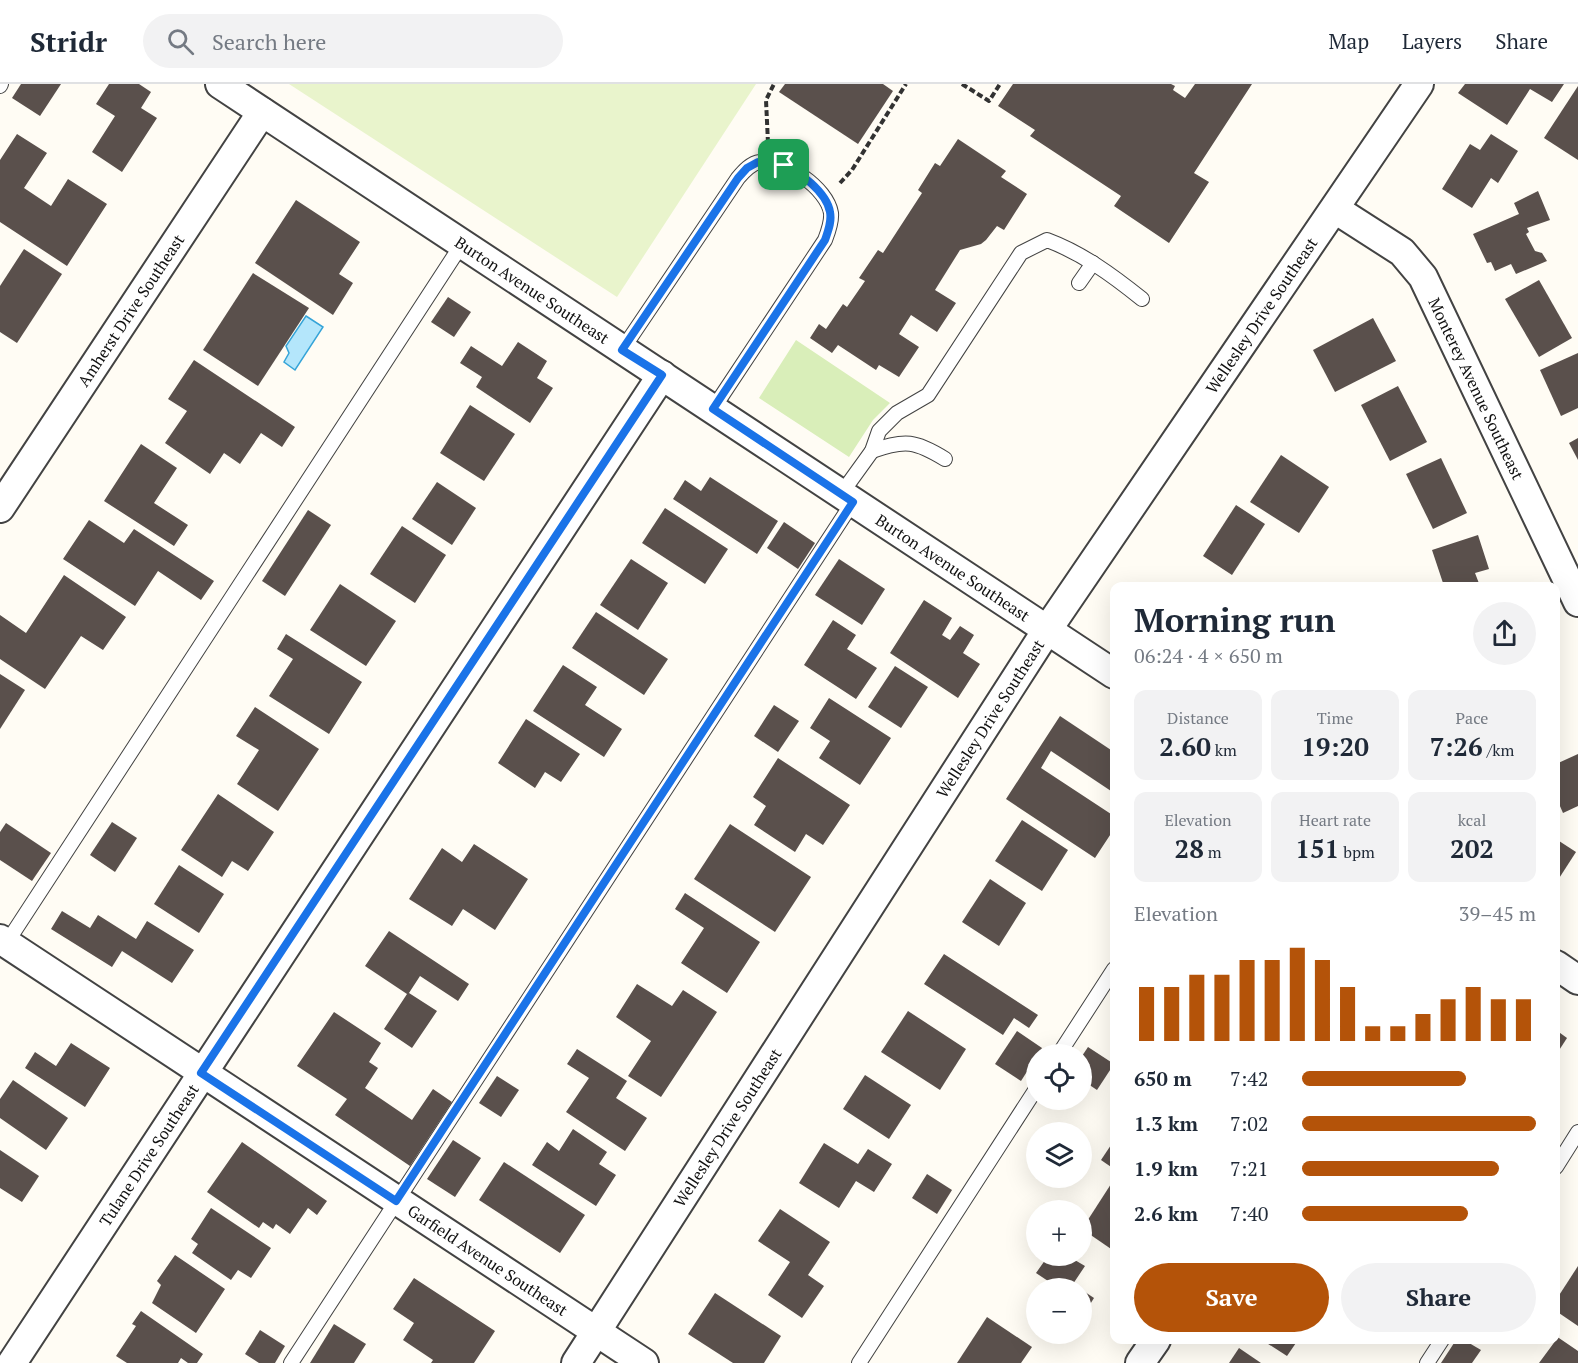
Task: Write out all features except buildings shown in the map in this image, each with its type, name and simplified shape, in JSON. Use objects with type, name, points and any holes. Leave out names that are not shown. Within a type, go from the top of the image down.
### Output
[{"type":"street","name":"Burton Avenue Southeast","points":[[220,84],[1110,671]]},
{"type":"street","name":"Wellesley Drive Southeast","points":[[576,1363],[1047,630],[1419,84]]},
{"type":"street","name":"Amherst Drive Southeast","points":[[0,508],[262,112]]},
{"type":"street","name":"Monterey Avenue Southeast","points":[[1335,209],[1402,252],[1423,277],[1578,602]]},
{"type":"street","name":"Tulane Drive Southeast","points":[[12,1363],[662,375]]},
{"type":"street","name":"Garfield Avenue Southeast","points":[[2,945],[644,1363]]},
{"type":"street","points":[[1140,1363],[1153,1344]]},
{"type":"lane","points":[[622,350],[747,168],[758,162],[770,162],[784,165],[801,176],[816,187],[831,213],[825,240],[713,409]]},
{"type":"lane","points":[[291,1363],[847,498],[872,451],[879,430],[897,413],[928,395],[1021,253],[1047,240],[1068,248],[1114,276],[1142,299]]},
{"type":"lane","points":[[2,945],[462,244]]},
{"type":"lane","points":[[1079,283],[1093,263]]},
{"type":"lane","points":[[872,451],[893,443],[912,442],[926,447],[945,459]]},
{"type":"lane","points":[[1065,1044],[1110,975]]},
{"type":"lane","points":[[859,1363],[1026,1104]]},
{"type":"lane","points":[[1560,1161],[1578,1132]]},
{"type":"lane","points":[[1427,1363],[1439,1344]]},
{"type":"path","points":[[770,162],[766,100],[774,84]]},
{"type":"path","points":[[825,199],[852,170],[906,84]]},
{"type":"path","points":[[962,84],[989,101],[1000,84]]},
{"type":"green space","points":[[289,84],[756,84],[617,297]]},
{"type":"green space","points":[[796,340],[890,403],[873,420],[849,457],[759,398]]},
{"type":"water","points":[[306,316],[323,327],[295,370],[284,362],[289,353],[286,346]]},
{"type":"route","points":[[758,162],[784,165],[816,187],[825,199],[831,213],[829,228],[825,240],[713,409],[853,502],[396,1201],[201,1073],[662,375],[622,350],[738,178],[747,168],[758,162]]}]
